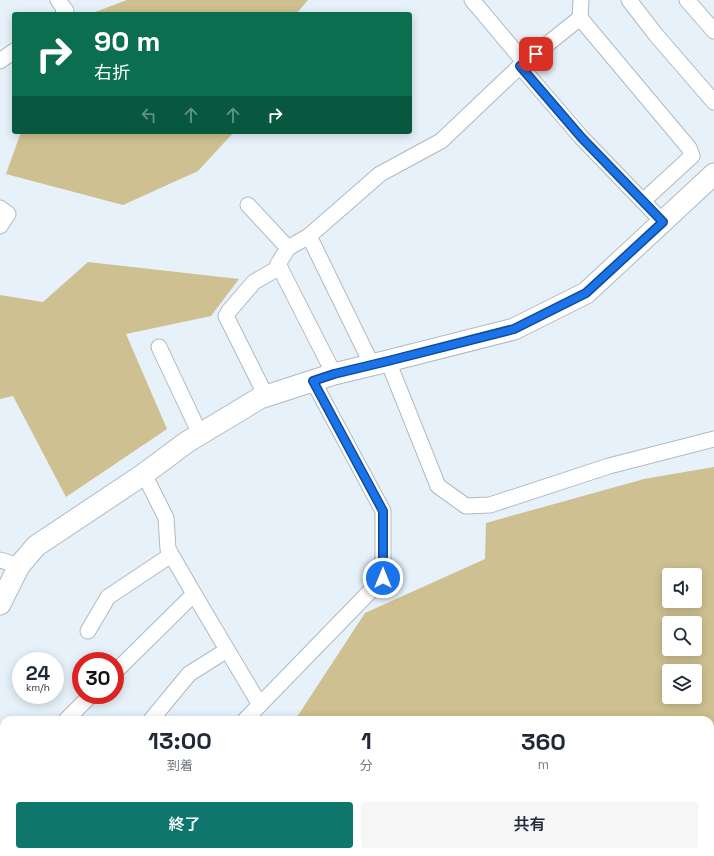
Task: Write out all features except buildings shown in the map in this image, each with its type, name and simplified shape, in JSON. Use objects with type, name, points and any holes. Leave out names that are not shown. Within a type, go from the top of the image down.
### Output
[{"type":"street","points":[[58,0],[66,11],[65,12]]},
{"type":"street","points":[[472,0],[581,137],[663,222]]},
{"type":"street","points":[[580,0],[580,18],[689,148],[692,156],[643,201]]},
{"type":"street","points":[[628,0],[656,36],[714,101]]},
{"type":"street","points":[[687,0],[714,31]]},
{"type":"street","points":[[334,374],[278,264],[288,248],[309,236],[380,174],[441,141],[523,65],[580,18]]},
{"type":"street","points":[[0,61],[12,52]]},
{"type":"street","points":[[0,604],[9,563],[144,474],[200,434],[260,398],[334,374],[514,329],[586,293],[663,222],[712,181]]},
{"type":"street","points":[[248,206],[288,248]]},
{"type":"street","points":[[0,208],[8,214],[0,226]]},
{"type":"street","points":[[309,236],[380,363],[438,486],[466,506],[490,505],[609,466],[714,439]]},
{"type":"street","points":[[266,396],[226,316],[254,282],[280,267]]},
{"type":"street","points":[[160,347],[200,434]]},
{"type":"street","points":[[249,716],[383,578],[383,511],[313,381]]},
{"type":"street","points":[[144,474],[166,518],[168,549],[171,555],[260,705]]},
{"type":"street","points":[[88,632],[108,597],[171,555]]},
{"type":"street","points":[[124,663],[194,594]]},
{"type":"street","points":[[154,716],[189,674],[227,650]]},
{"type":"street","points":[[70,716],[83,704]]},
{"type":"shaded area","points":[[127,0],[308,0],[298,12],[95,12]]},
{"type":"shaded area","points":[[20,134],[232,134],[198,171],[123,205],[6,174]]},
{"type":"shaded area","points":[[88,262],[239,279],[211,316],[126,334],[167,429],[66,497],[13,396],[0,399],[0,295],[43,302]]},
{"type":"shaded area","points":[[714,467],[714,716],[298,716],[365,613],[485,559],[486,523],[644,479]]},
{"type":"route","points":[[383,578],[383,511],[313,381],[334,374],[514,329],[586,293],[663,222],[581,137],[520,66],[536,54]]}]
